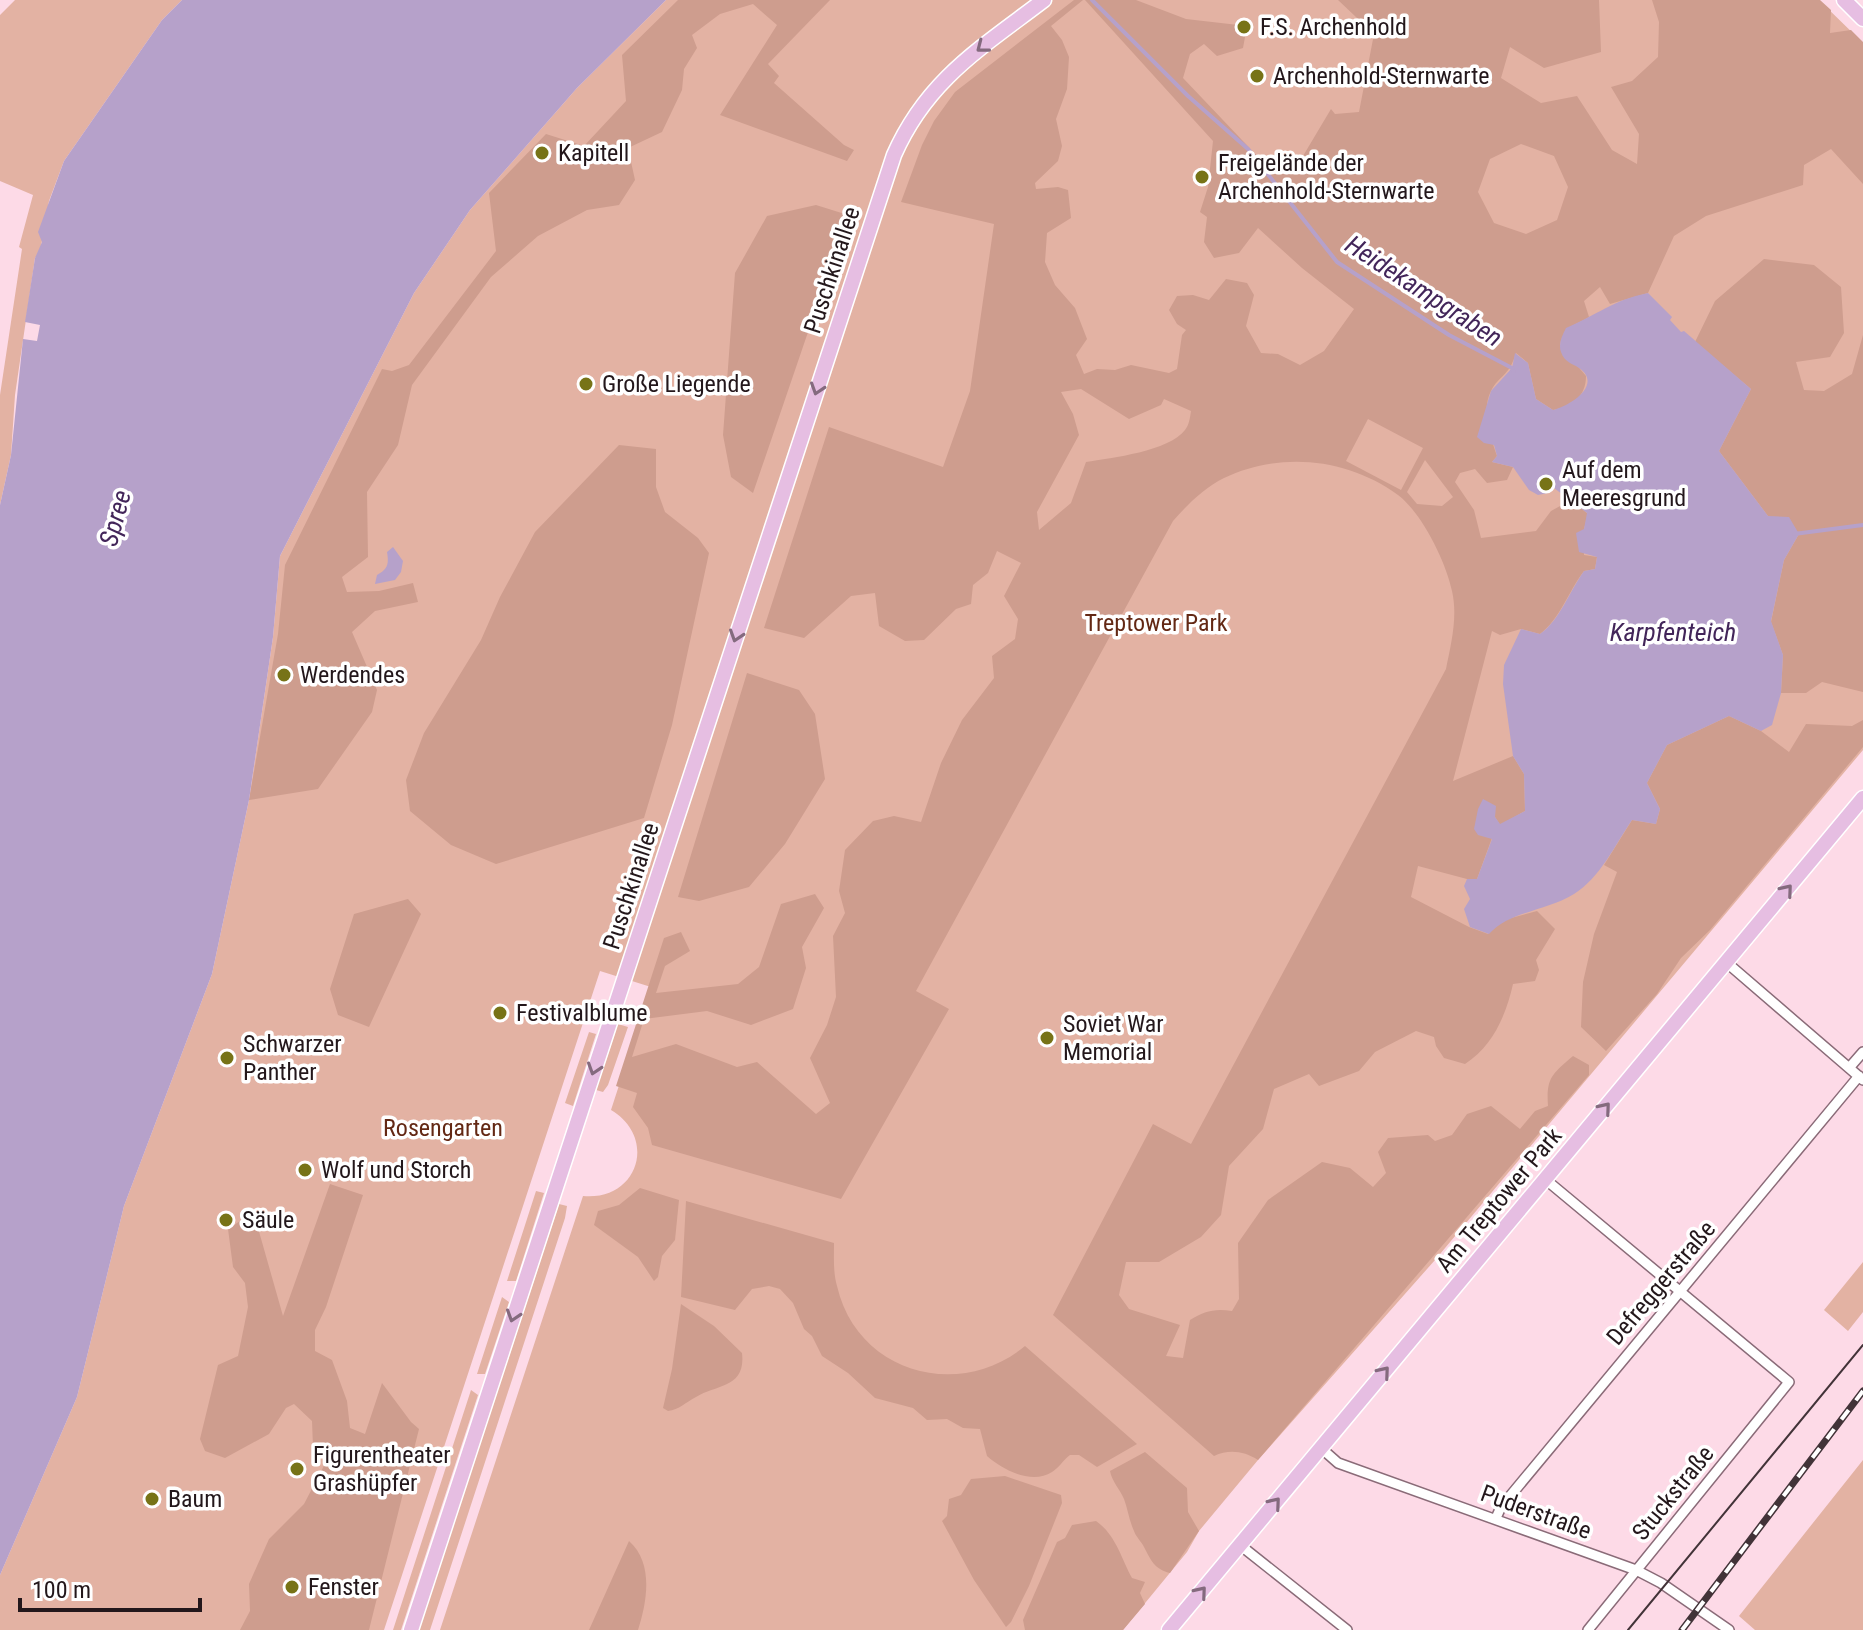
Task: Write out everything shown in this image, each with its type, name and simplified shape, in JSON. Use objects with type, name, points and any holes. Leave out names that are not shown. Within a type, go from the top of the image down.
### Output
[{"type":"main road","name":"Puschkinallee","points":[[411,1630],[894,155],[913,116],[944,78],[1044,0]]},
{"type":"main road","points":[[1844,0],[1863,19]]},
{"type":"main road","name":"Am Treptower Park","points":[[1169,1630],[1863,798]]},
{"type":"street","points":[[1726,962],[1861,1078]]},
{"type":"street","points":[[1849,1068],[1863,1052]]},
{"type":"street","name":"Defreggerstraße","points":[[1496,1518],[1501,1507],[1680,1291],[1861,1078]]},
{"type":"street","points":[[1545,1179],[1680,1291]]},
{"type":"street","name":"Stuckstraße","points":[[1588,1630],[1789,1382],[1680,1291]]},
{"type":"street","name":"Puderstraße","points":[[1321,1448],[1338,1463],[1636,1570],[1661,1583],[1729,1630]]},
{"type":"street","points":[[1240,1545],[1347,1630]]},
{"type":"green space","points":[[15,0],[182,0],[162,20],[64,161],[49,201],[40,252],[35,258],[15,395],[11,455],[0,505],[0,395],[22,249],[19,247],[33,195],[0,181],[0,15]]},
{"type":"green space","name":"Treptower Park","points":[[666,0],[1819,0],[1863,43],[1863,750],[1435,1260],[1258,1460],[1123,1630],[440,1630],[583,1196],[602,1195],[617,1189],[635,1165],[637,1151],[634,1136],[626,1122],[611,1110],[651,987],[600,971],[384,1630],[0,1630],[0,1575],[77,1397],[124,1206],[212,974],[249,800],[273,637],[280,556],[414,293],[470,210],[577,88]]},
{"type":"green space","points":[[618,1024],[628,1027],[603,1092],[596,1090]]},
{"type":"green space","points":[[589,1032],[596,1034],[573,1106],[565,1103]]},
{"type":"green space","points":[[536,1191],[544,1193],[516,1281],[507,1281]]},
{"type":"green space","points":[[559,1204],[567,1206],[565,1218],[430,1630],[419,1630]]},
{"type":"green space","points":[[1863,1262],[1863,1312],[1848,1331],[1824,1310]]},
{"type":"green space","points":[[502,1297],[509,1302],[485,1374],[477,1374]]},
{"type":"green space","points":[[471,1390],[478,1395],[401,1630],[393,1630]]},
{"type":"green space","points":[[1863,1460],[1863,1630],[1755,1630],[1739,1616]]},
{"type":"shaded area","points":[[678,0],[830,0],[768,64],[779,76],[774,83],[844,145],[854,150],[847,161],[720,115],[777,25],[753,4],[720,14],[692,35],[697,48],[684,69],[682,90],[662,132],[628,148],[635,180],[619,205],[587,210],[538,236],[491,277],[412,385],[398,445],[367,492],[368,557],[342,577],[347,592],[379,591],[413,583],[418,602],[375,611],[352,632],[377,690],[372,712],[318,789],[249,800],[278,634],[285,565],[382,369],[392,371],[409,365],[496,251],[489,193],[546,134],[584,146],[626,101],[622,55]]},
{"type":"shaded area","points":[[1074,0],[1083,0],[1051,26],[1062,40],[1069,57],[1067,89],[1056,119],[1062,146],[1058,161],[1035,183],[1036,189],[1058,187],[1068,190],[1071,218],[1047,233],[1045,262],[1055,285],[1075,308],[1087,339],[1076,355],[1084,374],[1097,369],[1115,370],[1131,365],[1169,373],[1177,369],[1182,335],[1186,330],[1177,324],[1169,310],[1177,296],[1193,295],[1209,300],[1226,279],[1247,283],[1254,295],[1246,326],[1261,353],[1278,354],[1300,365],[1324,351],[1354,309],[1258,228],[1239,253],[1214,258],[1204,242],[1207,217],[1200,212],[1208,187],[1213,141],[1085,0],[1136,0],[1186,19],[1247,26],[1243,48],[1217,56],[1204,44],[1190,54],[1183,78],[1261,160],[1303,156],[1331,109],[1335,114],[1359,112],[1374,34],[1338,0],[1599,0],[1601,52],[1544,68],[1510,47],[1501,78],[1541,103],[1577,96],[1612,150],[1637,164],[1639,134],[1611,87],[1632,81],[1658,57],[1659,22],[1652,0],[1820,0],[1831,10],[1830,33],[1851,30],[1863,42],[1863,184],[1831,149],[1804,165],[1803,185],[1706,216],[1674,236],[1648,293],[1610,304],[1600,287],[1584,301],[1589,317],[1567,330],[1560,345],[1586,376],[1584,390],[1572,403],[1553,410],[1536,399],[1528,363],[1516,353],[1510,367],[1491,391],[1487,415],[1497,456],[1492,462],[1513,467],[1507,480],[1487,483],[1475,469],[1460,473],[1455,482],[1474,510],[1481,538],[1536,531],[1551,511],[1571,500],[1588,514],[1584,529],[1584,555],[1597,557],[1595,569],[1584,571],[1558,613],[1540,634],[1521,629],[1500,635],[1492,631],[1453,781],[1513,756],[1524,774],[1525,811],[1500,825],[1495,817],[1492,838],[1477,879],[1418,866],[1411,897],[1488,934],[1500,921],[1537,911],[1555,929],[1536,960],[1539,970],[1535,981],[1513,984],[1491,1039],[1465,1064],[1444,1058],[1434,1037],[1416,1031],[1375,1052],[1359,1071],[1319,1086],[1309,1074],[1274,1089],[1263,1129],[1229,1166],[1221,1215],[1201,1237],[1159,1262],[1126,1262],[1119,1295],[1129,1309],[1180,1325],[1166,1356],[1183,1358],[1190,1320],[1210,1311],[1232,1311],[1239,1299],[1238,1243],[1268,1200],[1322,1162],[1350,1168],[1373,1187],[1386,1173],[1378,1152],[1388,1138],[1428,1135],[1435,1141],[1452,1135],[1467,1114],[1491,1106],[1520,1129],[1535,1111],[1548,1106],[1552,1077],[1573,1056],[1589,1065],[1589,1075],[1258,1460],[1236,1452],[1214,1456],[1053,1315],[1153,1124],[1191,1144],[1446,669],[1454,611],[1444,566],[1416,514],[1398,495],[1378,483],[1358,473],[1313,462],[1268,464],[1246,469],[1217,482],[1196,497],[1173,521],[916,991],[949,1009],[841,1199],[652,1145],[648,1128],[633,1107],[637,1093],[616,1086],[664,938],[681,932],[690,951],[665,966],[656,993],[738,984],[759,967],[781,904],[815,894],[824,908],[802,947],[806,968],[793,1009],[751,1025],[707,1011],[644,1019],[632,1057],[676,1044],[737,1067],[757,1062],[816,1114],[830,1103],[810,1058],[827,1025],[836,997],[833,936],[845,913],[839,891],[845,850],[873,821],[894,816],[921,822],[941,763],[962,720],[994,678],[992,656],[1015,639],[1018,619],[1004,596],[1021,563],[997,551],[988,573],[973,585],[971,604],[956,609],[924,640],[905,641],[879,626],[875,593],[851,596],[804,638],[764,628],[829,427],[943,467],[970,391],[994,224],[901,202],[922,145],[934,121],[955,92]],"holes":[[[1521,144],[1554,156],[1568,187],[1557,220],[1526,234],[1494,223],[1478,192],[1490,159]],[[1081,389],[1129,419],[1161,405],[1164,399],[1191,411],[1191,414],[1185,430],[1166,443],[1139,452],[1086,462],[1071,503],[1039,530],[1037,512],[1079,435],[1073,414],[1061,392]],[[1368,419],[1423,448],[1401,490],[1346,461]],[[1425,460],[1453,497],[1442,506],[1417,504],[1407,492]]]},
{"type":"shaded area","points":[[816,205],[848,215],[753,493],[731,477],[723,435],[735,273],[767,216]]},
{"type":"shaded area","points":[[1764,259],[1814,265],[1841,287],[1844,333],[1830,357],[1796,362],[1804,390],[1824,391],[1852,374],[1863,335],[1863,692],[1822,682],[1806,693],[1781,693],[1783,655],[1771,622],[1784,560],[1799,534],[1768,516],[1719,451],[1751,389],[1695,342],[1715,301]]},
{"type":"shaded area","points":[[619,445],[656,449],[656,487],[665,512],[698,538],[709,553],[672,725],[644,818],[496,864],[451,845],[410,811],[406,780],[424,733],[481,640],[535,532]]},
{"type":"shaded area","points":[[747,673],[799,690],[815,714],[825,779],[785,844],[749,887],[699,901],[678,897]]},
{"type":"shaded area","points":[[1729,716],[1761,731],[1789,752],[1806,724],[1852,726],[1863,720],[1863,747],[1710,930],[1681,958],[1657,994],[1606,1051],[1581,1027],[1583,982],[1594,934],[1617,872],[1604,865],[1632,820],[1656,824],[1660,809],[1647,783],[1667,745]]},
{"type":"shaded area","points":[[408,899],[421,914],[369,1027],[338,1015],[330,989],[354,914]]},
{"type":"shaded area","points":[[330,1184],[363,1195],[326,1307],[315,1330],[315,1351],[332,1360],[347,1401],[350,1428],[365,1434],[382,1383],[419,1429],[369,1630],[240,1630],[250,1611],[249,1584],[269,1539],[304,1504],[328,1458],[313,1447],[312,1421],[294,1404],[286,1408],[269,1434],[225,1458],[205,1451],[200,1439],[218,1365],[238,1356],[248,1307],[245,1283],[233,1267],[228,1229],[243,1219],[258,1228],[283,1316]]},
{"type":"shaded area","points":[[640,1188],[679,1200],[675,1240],[662,1256],[658,1277],[654,1281],[638,1257],[594,1225],[598,1211],[619,1205]]},
{"type":"shaded area","points":[[686,1201],[834,1243],[836,1281],[848,1316],[866,1340],[888,1358],[914,1369],[942,1374],[971,1372],[999,1363],[1025,1346],[1137,1444],[1097,1467],[1079,1455],[1070,1455],[1044,1476],[1018,1474],[987,1456],[980,1429],[963,1428],[947,1419],[927,1420],[913,1408],[875,1398],[848,1373],[822,1356],[812,1336],[804,1329],[793,1303],[780,1289],[769,1286],[752,1289],[735,1310],[681,1297]]},
{"type":"shaded area","points":[[681,1304],[714,1326],[742,1353],[742,1364],[735,1379],[668,1411],[663,1408]]},
{"type":"shaded area","points":[[1145,1452],[1187,1488],[1188,1512],[1199,1531],[1170,1573],[1154,1563],[1136,1535],[1124,1499],[1110,1471]]},
{"type":"shaded area","points":[[1005,1476],[1061,1495],[1062,1503],[1029,1586],[1006,1627],[974,1580],[942,1521],[947,1516],[949,1499],[961,1495],[971,1479]]},
{"type":"shaded area","points":[[1096,1521],[1113,1540],[1132,1578],[1145,1582],[1140,1593],[1145,1604],[1123,1630],[1025,1630],[1023,1620],[1057,1542],[1065,1538],[1072,1525]]},
{"type":"shaded area","points":[[629,1541],[637,1550],[645,1571],[646,1595],[638,1630],[589,1630]]},
{"type":"water","name":"Spree","points":[[182,0],[666,0],[577,88],[470,210],[414,293],[280,556],[273,637],[249,800],[212,974],[124,1206],[77,1397],[0,1575],[0,505],[11,455],[23,339],[37,341],[40,325],[25,322],[35,258],[42,242],[38,232],[64,161],[162,20]]},
{"type":"water","name":"Karpfenteich","points":[[1648,293],[1672,317],[1670,320],[1681,332],[1684,331],[1751,389],[1719,451],[1768,516],[1789,517],[1799,534],[1784,560],[1771,621],[1783,655],[1781,693],[1772,725],[1761,731],[1729,716],[1667,745],[1647,783],[1660,809],[1656,824],[1632,820],[1599,870],[1583,887],[1563,900],[1507,920],[1489,934],[1470,927],[1464,909],[1470,899],[1464,886],[1467,879],[1477,879],[1492,839],[1478,835],[1474,829],[1478,809],[1483,799],[1496,806],[1495,817],[1500,824],[1525,811],[1524,774],[1513,756],[1503,684],[1504,665],[1521,629],[1540,634],[1547,628],[1584,571],[1595,569],[1597,557],[1579,552],[1576,533],[1584,529],[1587,513],[1554,488],[1538,495],[1529,490],[1513,467],[1492,462],[1497,456],[1494,445],[1484,443],[1477,437],[1491,391],[1512,368],[1515,353],[1528,363],[1536,399],[1553,410],[1559,408],[1581,394],[1588,381],[1586,375],[1567,361],[1561,352],[1560,343],[1566,328],[1615,304]]},
{"type":"water","points":[[393,547],[403,561],[401,572],[395,580],[375,584],[377,575],[387,566],[387,552]]},
{"type":"waterway","name":"Heidekampgraben","points":[[1092,0],[1188,96],[1248,149],[1337,262],[1449,335],[1512,368],[1514,373]]},
{"type":"waterway","name":"Heidekampgraben","points":[[1794,534],[1863,525]]},
{"type":"tram line","points":[[1628,1630],[1863,1345]]},
{"type":"railway","points":[[1682,1630],[1863,1391]]},
{"type":"place","name":"F.S. Archenhold","points":[[1244,27]]},
{"type":"place","name":"Archenhold-Sternwarte","points":[[1257,76]]},
{"type":"place","name":"Kapitell","points":[[542,153]]},
{"type":"place","name":"Freigelände der Archenhold-Sternwarte","points":[[1202,177]]},
{"type":"place","name":"Große Liegende","points":[[586,384]]},
{"type":"place","name":"Auf dem Meeresgrund","points":[[1546,484]]},
{"type":"place","name":"Werdendes","points":[[284,675]]},
{"type":"place","name":"Festivalblume","points":[[500,1013]]},
{"type":"place","name":"Soviet War Memorial","points":[[1047,1038]]},
{"type":"place","name":"Schwarzer Panther","points":[[227,1058]]},
{"type":"place","name":"Wolf und Storch","points":[[305,1170]]},
{"type":"place","name":"Säule","points":[[226,1220]]},
{"type":"place","name":"Figurentheater Grashüpfer","points":[[297,1469]]},
{"type":"place","name":"Baum","points":[[152,1499]]},
{"type":"place","name":"Fenster","points":[[292,1587]]},
{"type":"park label","name":"Rosengarten","points":[[443,1128]]}]
